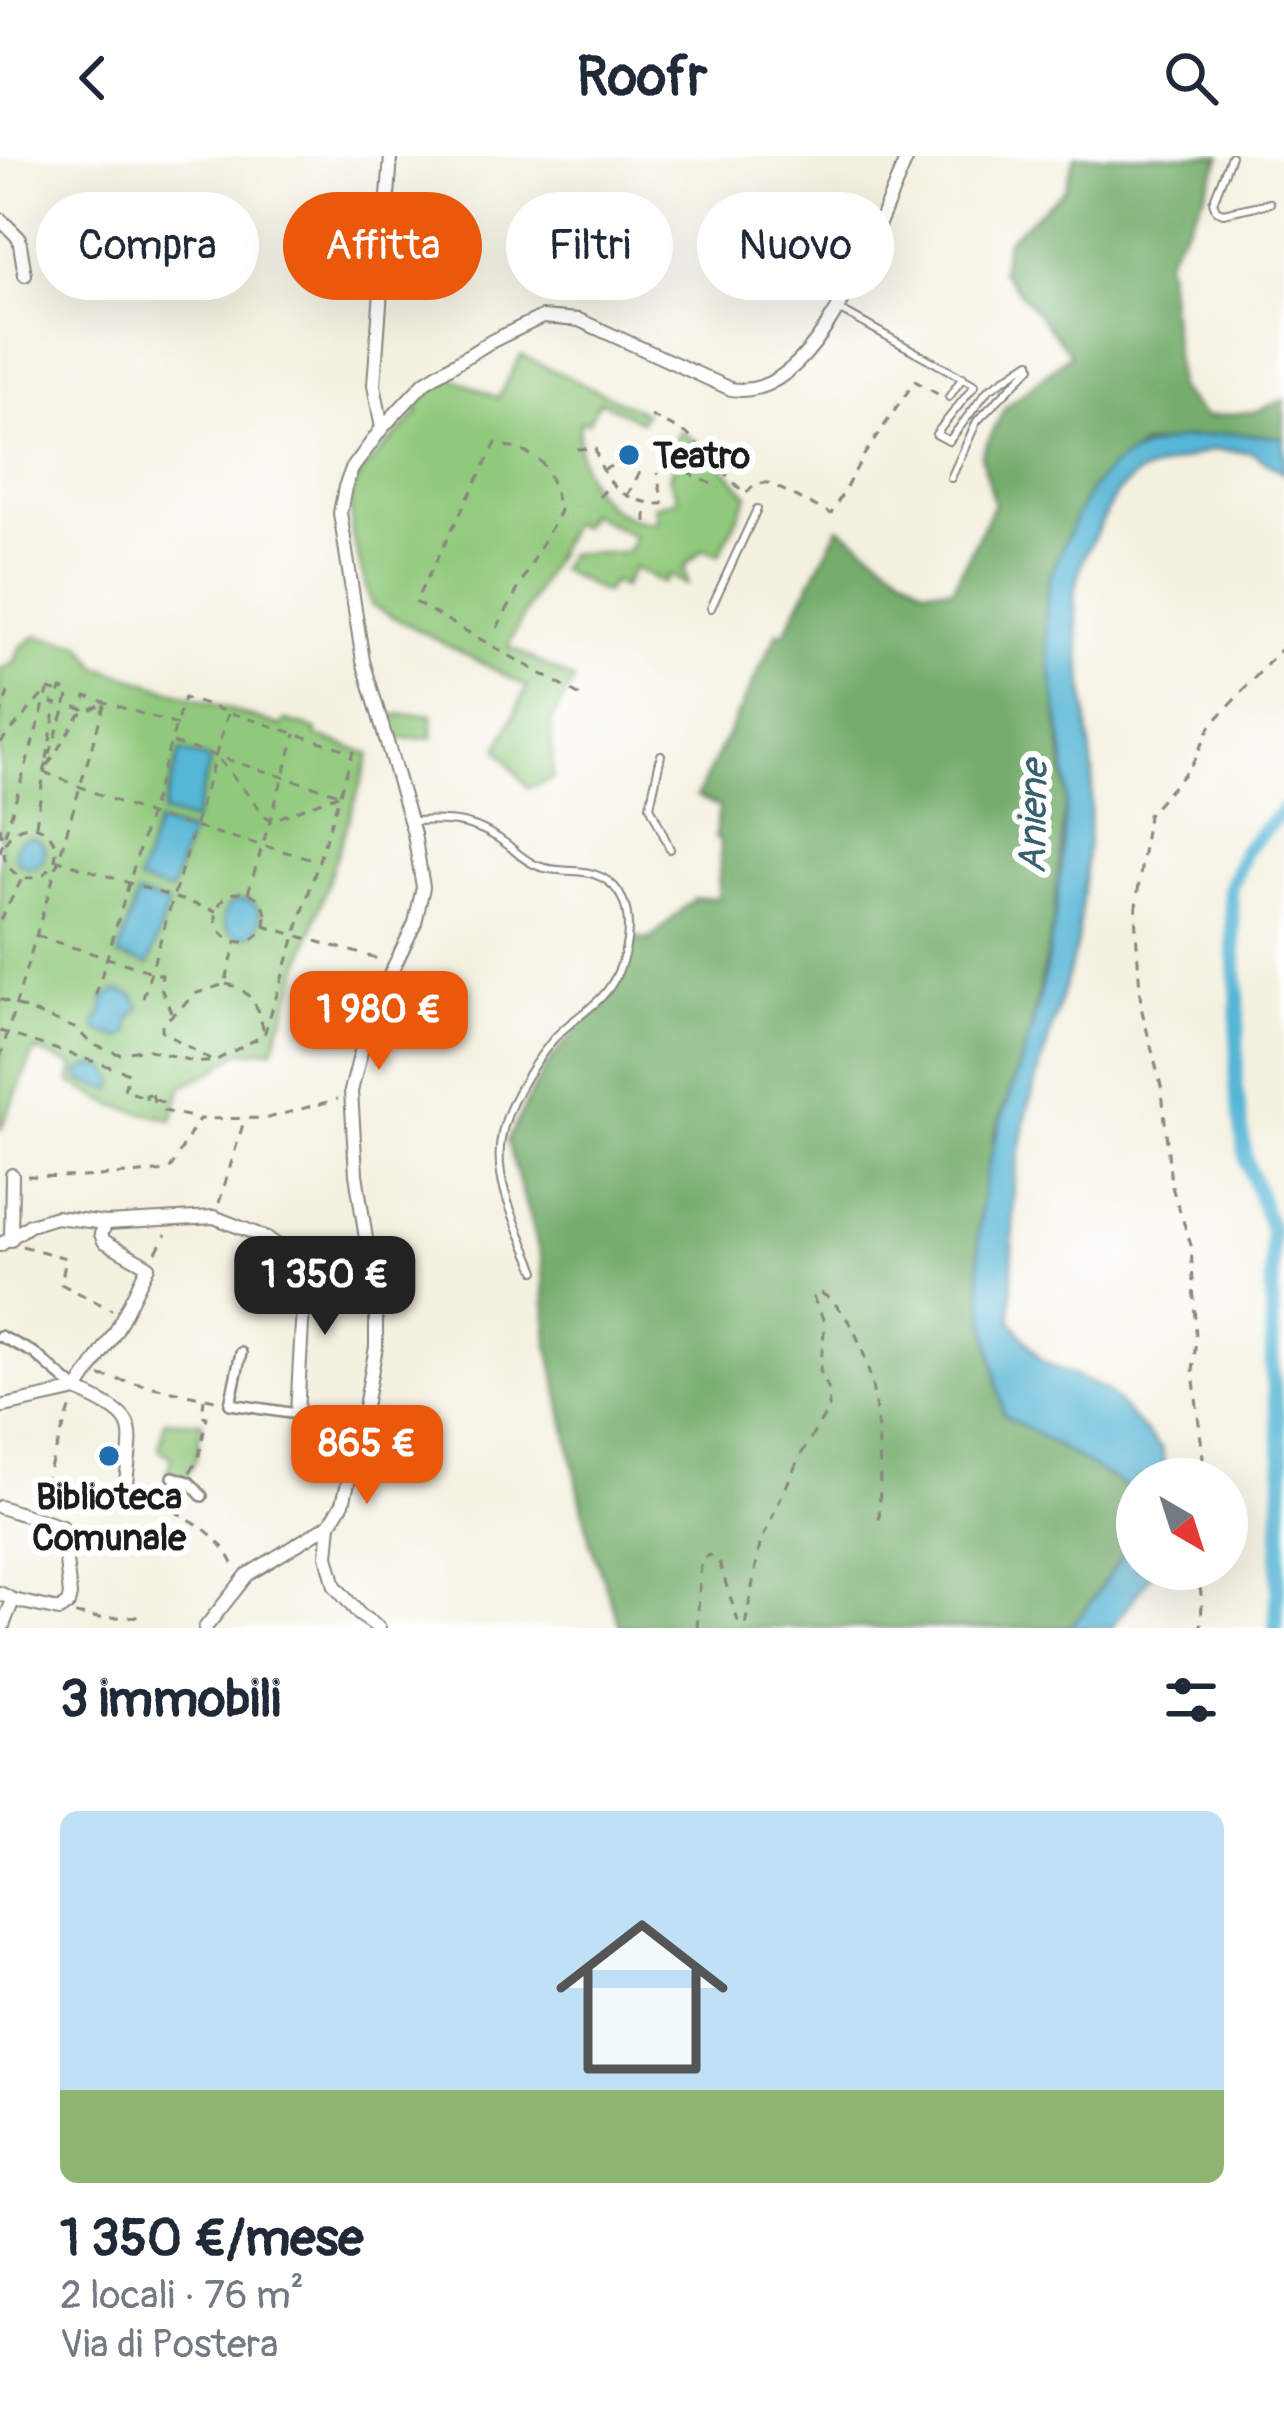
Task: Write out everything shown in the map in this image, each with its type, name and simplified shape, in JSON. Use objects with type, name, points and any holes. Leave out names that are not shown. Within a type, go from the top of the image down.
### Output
[{"type":"street","points":[[382,428],[374,386],[392,156]]},
{"type":"street","points":[[205,1628],[240,1580],[330,1524],[343,1503],[375,1355],[377,1309],[356,1174],[351,1095],[370,1016],[415,923],[422,896],[411,821],[363,661],[340,513],[352,469],[382,428],[428,380],[542,317],[579,320],[731,389],[747,392],[772,383],[810,352],[837,308],[908,156]]},
{"type":"street","points":[[0,219],[20,238],[25,275]]},
{"type":"street","points":[[6,1176],[6,1242]]},
{"type":"street","points":[[6,1242],[30,1225],[56,1217],[106,1223],[214,1217],[268,1238],[304,1267],[297,1414]]},
{"type":"street","points":[[0,1407],[77,1390],[124,1316],[148,1267],[106,1244],[101,1237],[106,1223]]},
{"type":"street","points":[[0,1336],[34,1354],[77,1390],[116,1408],[127,1420],[125,1493]]},
{"type":"street","points":[[242,1353],[230,1404],[297,1414],[311,1427],[308,1450]]},
{"type":"street","points":[[173,1477],[189,1482],[202,1496]]},
{"type":"street","points":[[0,1507],[64,1531],[62,1607],[7,1597],[2,1628]]},
{"type":"street","points":[[330,1524],[327,1556],[335,1586],[374,1627]]},
{"type":"lane","points":[[1232,156],[1213,202],[1216,210],[1223,213],[1270,203]]},
{"type":"lane","points":[[837,308],[975,386],[936,434],[949,441],[988,390],[1030,362],[1031,367],[977,421],[951,478]]},
{"type":"lane","points":[[949,397],[963,377]]},
{"type":"lane","points":[[712,608],[757,509]]},
{"type":"lane","points":[[662,755],[650,806],[670,849]]},
{"type":"lane","points":[[411,821],[468,821],[538,867],[602,877],[620,893],[627,913],[620,967],[602,997],[548,1046],[502,1131],[501,1178],[536,1271]]},
{"type":"path","points":[[651,416],[684,431],[745,494],[756,483],[769,483],[831,514],[863,455],[915,381],[949,397]]},
{"type":"path","points":[[497,628],[560,511],[548,470],[538,456],[496,443],[415,602],[582,697]]},
{"type":"path","points":[[577,449],[596,448],[610,485],[646,504],[663,504],[657,473]]},
{"type":"path","points":[[602,471],[628,458]]},
{"type":"path","points":[[671,464],[719,488]]},
{"type":"path","points":[[626,497],[640,470]]},
{"type":"path","points":[[598,497],[610,485]]},
{"type":"path","points":[[646,504],[646,522]]},
{"type":"path","points":[[1203,1458],[1193,1372],[1191,1245],[1171,1184],[1162,1090],[1141,1007],[1135,914],[1148,815],[1190,766],[1211,725],[1284,646]]},
{"type":"path","points":[[48,689],[56,691],[52,704],[56,704]]},
{"type":"path","points":[[0,743],[48,689]]},
{"type":"path","points":[[1,846],[48,689]]},
{"type":"path","points":[[36,827],[44,772],[56,704],[61,689],[69,692],[44,772]]},
{"type":"path","points":[[0,718],[8,692]]},
{"type":"path","points":[[66,704],[83,709],[86,696],[177,725]]},
{"type":"path","points":[[0,999],[77,1029],[91,1044],[119,1054],[145,1049],[213,1062],[264,1035],[352,752],[184,698],[94,1001]]},
{"type":"path","points":[[44,772],[79,715],[104,703]]},
{"type":"path","points":[[0,1058],[104,703]]},
{"type":"path","points":[[142,998],[229,712]]},
{"type":"path","points":[[248,893],[296,734]]},
{"type":"path","points":[[172,743],[340,794]]},
{"type":"path","points":[[216,756],[270,821]]},
{"type":"path","points":[[44,772],[150,815],[319,861]]},
{"type":"path","points":[[270,821],[340,794]]},
{"type":"path","points":[[0,827],[1,846]]},
{"type":"path","points":[[36,827],[54,843],[58,860]]},
{"type":"path","points":[[36,827],[15,832],[4,852],[9,868],[23,877],[39,877],[58,860]]},
{"type":"path","points":[[58,860],[216,911]]},
{"type":"path","points":[[0,920],[23,877]]},
{"type":"path","points":[[216,911],[232,894],[248,893],[261,902],[265,926]]},
{"type":"path","points":[[216,911],[222,934],[236,942],[250,941],[265,926]]},
{"type":"path","points":[[265,926],[395,964]]},
{"type":"path","points":[[35,936],[162,975],[161,988],[171,1012]]},
{"type":"path","points":[[225,984],[236,942]]},
{"type":"path","points":[[213,1062],[161,1031],[171,1012],[197,993],[225,984],[241,987],[250,994],[264,1035]]},
{"type":"path","points":[[0,1031],[128,1073],[124,1090],[146,1097],[152,1094],[166,1103],[164,1111],[199,1119],[268,1118],[351,1095]]},
{"type":"path","points":[[6,1176],[83,1178],[169,1172],[199,1119]]},
{"type":"path","points":[[214,1217],[244,1119]]},
{"type":"path","points":[[148,1267],[172,1222]]},
{"type":"path","points":[[6,1242],[66,1258],[61,1284],[124,1316]]},
{"type":"path","points":[[697,1628],[699,1570],[701,1560],[710,1556],[719,1562],[738,1621],[745,1626],[760,1544],[800,1456],[829,1408],[828,1388],[820,1371],[825,1323],[813,1304],[820,1292],[844,1313],[866,1352],[881,1467],[879,1527]]},
{"type":"path","points":[[87,1377],[119,1379],[230,1404]]},
{"type":"path","points":[[33,1516],[77,1390]]},
{"type":"path","points":[[189,1482],[206,1417],[202,1416],[204,1397]]},
{"type":"path","points":[[125,1493],[213,1534],[228,1552],[240,1580]]},
{"type":"path","points":[[1200,1590],[1201,1628]]},
{"type":"path","points":[[62,1607],[99,1618],[143,1616]]},
{"type":"green space","points":[[1075,156],[1221,156],[1204,196],[1166,259],[1178,389],[1205,417],[1257,411],[1284,400],[1284,438],[1236,433],[1141,446],[1087,496],[1049,579],[1048,625],[1066,794],[1053,923],[1029,1039],[993,1138],[1003,1414],[1116,1480],[1116,1564],[1068,1628],[621,1628],[590,1543],[548,1341],[542,1261],[507,1141],[552,1058],[622,979],[634,937],[649,940],[695,898],[718,898],[721,840],[715,838],[719,807],[697,796],[778,632],[784,634],[839,527],[924,588],[953,588],[994,504],[981,455],[1005,408],[1071,354],[1001,271],[1007,240],[1065,189]]},
{"type":"green space","points":[[521,355],[645,413],[641,421],[599,401],[588,423],[580,421],[586,475],[606,503],[621,513],[658,522],[654,506],[679,499],[669,477],[683,448],[673,443],[680,431],[708,450],[748,495],[719,555],[703,549],[684,567],[687,585],[669,575],[664,583],[633,568],[623,587],[612,582],[605,593],[559,569],[567,554],[627,552],[635,537],[589,513],[581,527],[571,523],[508,646],[574,680],[551,722],[553,778],[528,788],[498,749],[527,687],[371,605],[352,535],[350,495],[363,470],[419,412],[413,407],[438,383],[454,378],[498,398]]},
{"type":"green space","points":[[36,636],[81,644],[98,667],[282,727],[285,720],[317,730],[316,736],[370,754],[273,1049],[239,1052],[182,1086],[172,1120],[116,1106],[70,1083],[74,1066],[35,1050],[0,1131],[0,669],[14,664],[20,648]]},
{"type":"green space","points":[[432,714],[432,738],[393,739],[393,715]]},
{"type":"green space","points":[[165,1420],[202,1422],[196,1459],[185,1479],[167,1472],[172,1457],[159,1450]]},
{"type":"water","points":[[1236,433],[1284,438],[1284,473],[1251,452],[1213,450],[1138,474],[1116,493],[1082,561],[1074,598],[1093,773],[1085,874],[1077,944],[1027,1112],[1014,1184],[1011,1320],[1042,1361],[1107,1391],[1162,1450],[1163,1458],[1116,1458],[1116,1481],[1003,1414],[985,1315],[980,1216],[987,1170],[1043,982],[1062,859],[1066,772],[1049,661],[1049,581],[1099,479],[1132,454],[1193,437]]},
{"type":"water","points":[[180,751],[211,760],[193,822],[162,813]]},
{"type":"water","points":[[157,823],[190,833],[171,892],[138,882]]},
{"type":"water","points":[[30,837],[41,841],[45,852],[41,863],[30,867],[19,863],[15,852],[19,841]]},
{"type":"water","points":[[137,895],[168,904],[149,965],[118,956]]},
{"type":"water","points":[[242,900],[254,906],[260,918],[254,930],[242,936],[230,930],[224,918],[230,906]]},
{"type":"water","points":[[117,990],[133,995],[140,1008],[129,1020],[131,1032],[122,1039],[97,1030],[95,1023],[104,1011],[103,999]]},
{"type":"water","points":[[93,1065],[109,1070],[116,1082],[112,1090],[80,1080],[79,1072]]},
{"type":"water","points":[[1116,1565],[1116,1590],[1140,1590],[1112,1628],[1068,1628]]},
{"type":"waterway","points":[[1276,1628],[1283,1463],[1272,1373],[1272,1232],[1246,1160],[1236,1088],[1238,1001],[1230,888],[1246,848],[1284,810]]},
{"type":"tunnel","points":[[308,1450],[352,1469]]},
{"type":"place","name":"Teatro","points":[[629,455]]},
{"type":"place","name":"Biblioteca Comunale","points":[[109,1456]]},
{"type":"water label","name":"Aniene","points":[[1032,817]]}]
